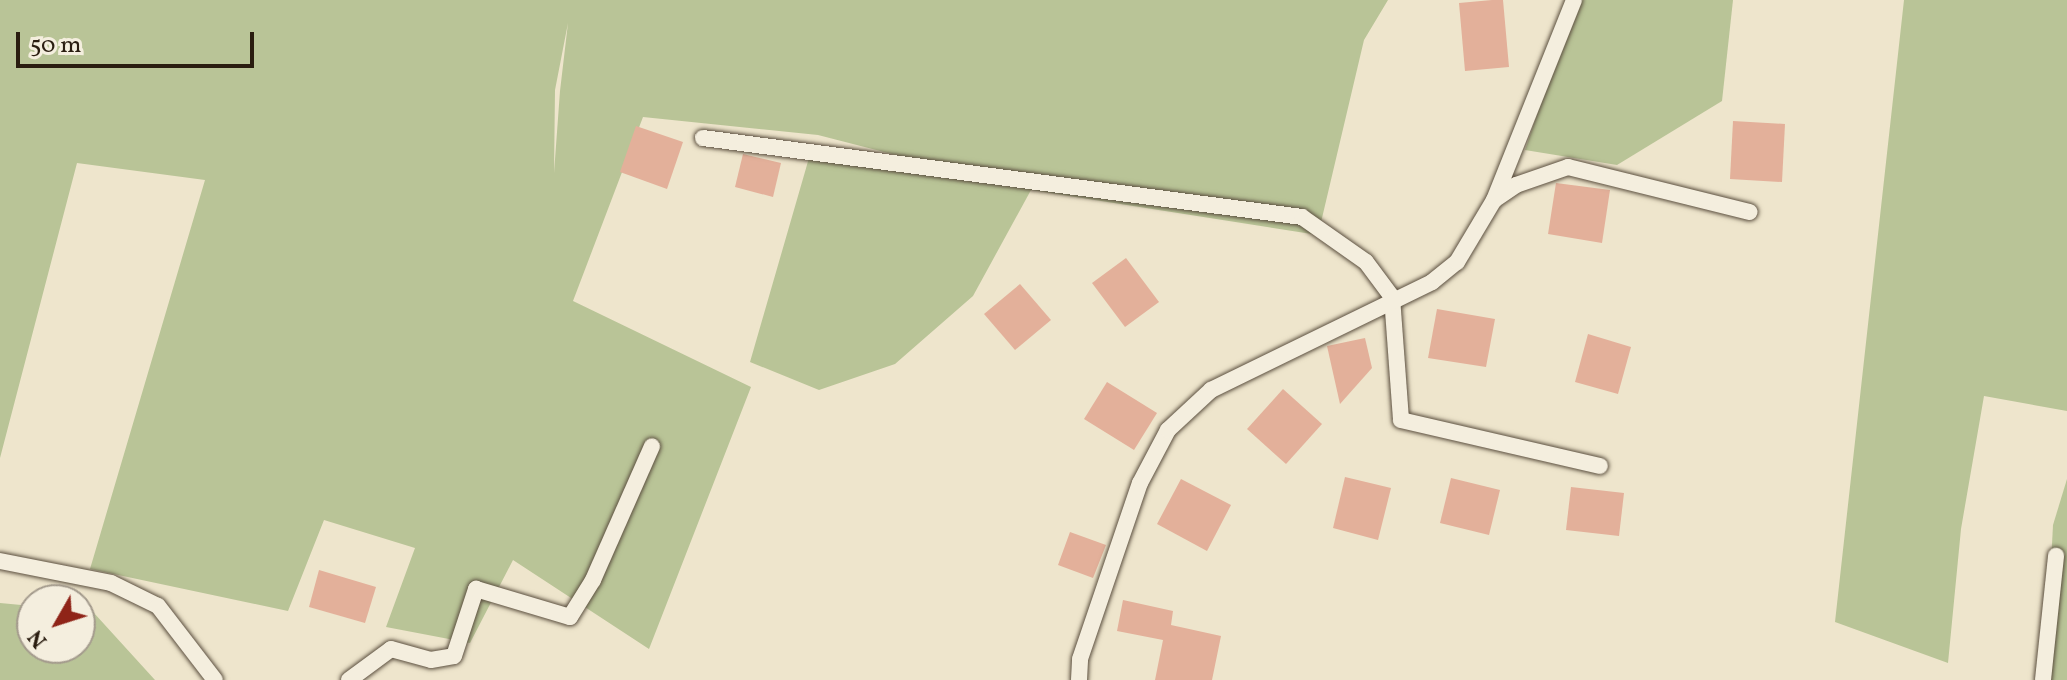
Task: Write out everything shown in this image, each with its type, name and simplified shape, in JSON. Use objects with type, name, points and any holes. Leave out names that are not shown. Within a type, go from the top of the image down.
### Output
[{"type":"lane","points":[[1079,680],[1080,659],[1140,483],[1185,409],[1211,390],[1392,297],[1432,282],[1457,262],[1494,200],[1574,0]]},
{"type":"lane","points":[[703,138],[1302,217],[1366,262],[1392,297],[1401,420],[1600,466]]},
{"type":"lane","points":[[1494,200],[1516,185],[1568,167],[1750,212]]},
{"type":"lane","points":[[349,680],[391,649],[431,660],[454,656],[476,589],[570,617],[593,580],[652,446]]},
{"type":"lane","points":[[2043,680],[2056,556]]},
{"type":"lane","points":[[0,561],[111,583],[158,606],[215,680]]},
{"type":"green space","points":[[0,0],[1388,0],[1364,40],[1318,235],[1031,190],[973,296],[895,364],[819,390],[750,362],[811,151],[1020,187],[818,135],[643,117],[573,301],[751,387],[649,649],[513,560],[470,643],[386,627],[415,548],[324,520],[288,611],[90,569],[205,180],[77,163],[0,458]],"holes":[[[568,23],[554,173],[555,90]]]},
{"type":"green space","points":[[1576,0],[1733,0],[1722,101],[1617,165],[1525,150]]},
{"type":"green space","points":[[1904,0],[2067,0],[2067,411],[1984,396],[1961,529],[1948,663],[1835,622]]},
{"type":"green space","points":[[2067,479],[2067,680],[2045,680],[2053,525]]},
{"type":"green space","points":[[0,603],[16,604],[16,664],[96,664],[96,615],[155,680],[0,680]]},
{"type":"building","points":[[1503,0],[1509,67],[1465,71],[1459,3]]},
{"type":"building","points":[[1733,121],[1785,124],[1782,182],[1730,179]]},
{"type":"building","points":[[636,126],[683,142],[667,189],[620,172]]},
{"type":"building","points":[[743,154],[781,163],[773,197],[735,187]]},
{"type":"building","points":[[1556,183],[1610,190],[1602,243],[1548,234]]},
{"type":"building","points":[[1126,258],[1159,302],[1125,327],[1092,283]]},
{"type":"building","points":[[1020,284],[1051,320],[1015,350],[984,314]]},
{"type":"building","points":[[1437,309],[1495,319],[1486,367],[1428,358]]},
{"type":"building","points":[[1588,334],[1631,347],[1618,394],[1575,382]]},
{"type":"building","points":[[1365,338],[1372,368],[1340,404],[1327,346]]},
{"type":"building","points":[[1107,382],[1157,413],[1134,450],[1084,419]]},
{"type":"building","points":[[1283,389],[1322,424],[1286,464],[1247,429]]},
{"type":"building","points":[[1345,477],[1391,488],[1378,540],[1333,528]]},
{"type":"building","points":[[1451,478],[1500,490],[1489,535],[1440,523]]},
{"type":"building","points":[[1181,479],[1231,505],[1207,551],[1157,524]]},
{"type":"building","points":[[1571,487],[1624,493],[1619,536],[1566,530]]},
{"type":"building","points":[[1070,532],[1106,545],[1093,578],[1058,565]]},
{"type":"building","points":[[319,570],[376,587],[365,623],[309,607]]},
{"type":"building","points":[[1123,600],[1173,611],[1171,625],[1221,636],[1212,680],[1155,680],[1163,640],[1117,631]]}]
